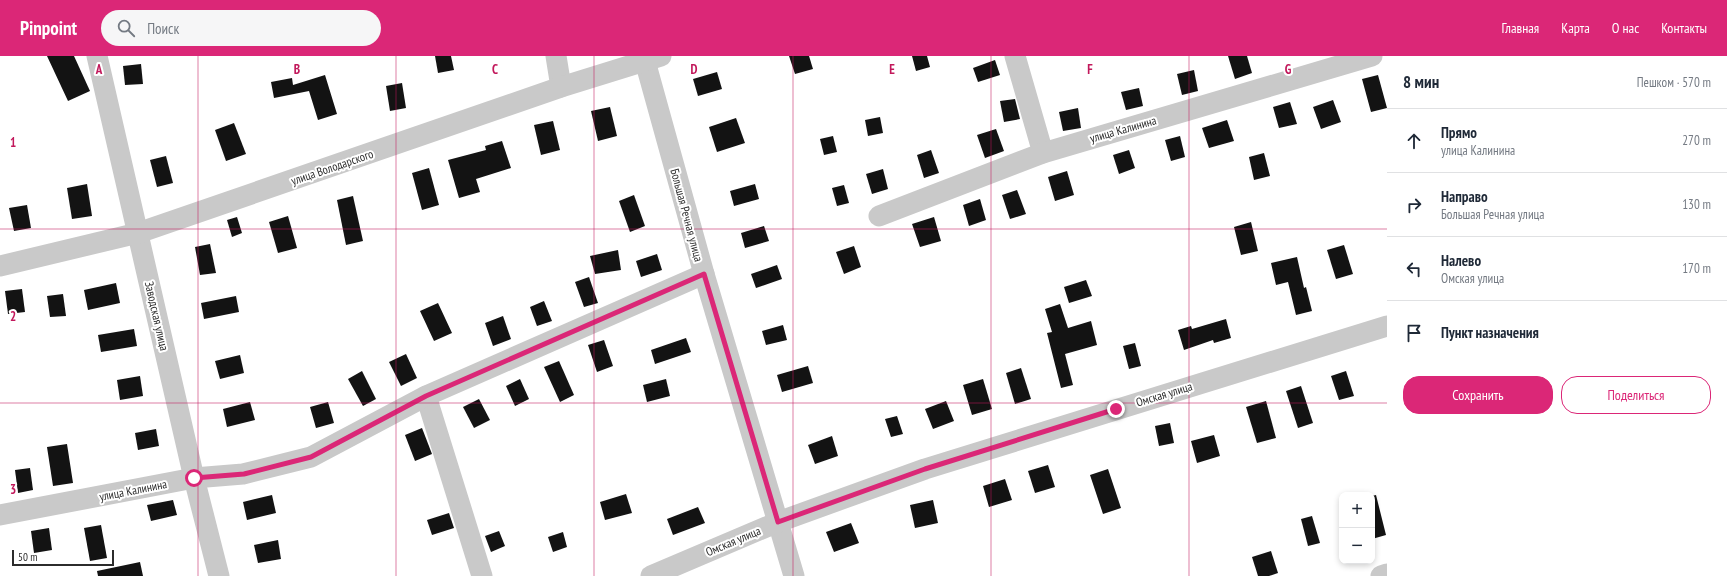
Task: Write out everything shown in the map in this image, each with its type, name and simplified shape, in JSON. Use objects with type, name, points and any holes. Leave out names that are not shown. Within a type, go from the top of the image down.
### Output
[{"type":"street","name":"Заводская улица","points":[[97,56],[194,478],[219,576]]},
{"type":"street","points":[[556,56],[561,87]]},
{"type":"street","points":[[1015,56],[1043,153]]},
{"type":"street","name":"улица Калинина","points":[[879,216],[1043,153],[1372,56]]},
{"type":"street","name":"улица Володарского","points":[[0,266],[138,233],[561,87],[653,59]]},
{"type":"street","name":"Большая Речная улица","points":[[653,59],[704,274],[794,576]]},
{"type":"street","name":"улица Калинина","points":[[0,515],[194,478],[244,474],[311,457],[426,396],[704,274]]},
{"type":"street","name":"Омская улица","points":[[651,576],[778,522],[925,469],[1387,326]]},
{"type":"street","points":[[426,396],[482,576]]},
{"type":"street","points":[[1381,576],[1387,574]]},
{"type":"building","points":[[47,56],[74,56],[90,91],[68,101]]},
{"type":"building","points":[[435,56],[451,56],[454,70],[438,73]]},
{"type":"building","points":[[789,56],[809,56],[813,69],[795,74]]},
{"type":"building","points":[[912,56],[927,56],[930,67],[916,71]]},
{"type":"building","points":[[1228,56],[1247,56],[1252,73],[1235,79]]},
{"type":"building","points":[[995,60],[1000,75],[978,82],[973,68]]},
{"type":"building","points":[[141,64],[143,84],[125,85],[123,66]]},
{"type":"building","points":[[1194,70],[1198,91],[1182,95],[1177,74]]},
{"type":"building","points":[[717,72],[722,89],[698,96],[693,79]]},
{"type":"building","points":[[325,75],[337,114],[318,120],[309,91],[274,98],[271,82],[292,78],[293,85]]},
{"type":"building","points":[[1378,75],[1387,108],[1371,112],[1362,79]]},
{"type":"building","points":[[402,83],[406,108],[390,111],[386,86]]},
{"type":"building","points":[[1139,88],[1143,106],[1126,110],[1121,92]]},
{"type":"building","points":[[1015,99],[1020,119],[1004,122],[1000,101]]},
{"type":"building","points":[[1333,100],[1341,122],[1321,129],[1313,107]]},
{"type":"building","points":[[1290,102],[1297,124],[1279,128],[1273,107]]},
{"type":"building","points":[[610,107],[617,136],[598,141],[591,111]]},
{"type":"building","points":[[1078,108],[1081,128],[1063,131],[1059,112]]},
{"type":"building","points":[[880,117],[883,133],[868,136],[865,120]]},
{"type":"building","points":[[736,118],[745,143],[717,152],[709,127]]},
{"type":"building","points":[[1227,120],[1234,141],[1209,148],[1202,128]]},
{"type":"building","points":[[553,121],[560,150],[541,155],[534,125]]},
{"type":"building","points":[[234,123],[246,154],[226,161],[215,130]]},
{"type":"building","points":[[996,129],[1004,151],[985,158],[977,135]]},
{"type":"building","points":[[833,136],[837,152],[824,155],[820,139]]},
{"type":"building","points":[[1180,136],[1185,157],[1171,161],[1165,140]]},
{"type":"building","points":[[502,141],[511,168],[476,179],[480,192],[459,198],[448,160],[486,150],[485,146]]},
{"type":"building","points":[[931,150],[939,173],[924,178],[917,155]]},
{"type":"building","points":[[1129,150],[1135,168],[1119,174],[1113,155]]},
{"type":"building","points":[[1264,153],[1270,176],[1254,180],[1249,157]]},
{"type":"building","points":[[166,156],[173,183],[157,187],[150,160]]},
{"type":"building","points":[[429,168],[439,205],[422,210],[412,173]]},
{"type":"building","points":[[883,169],[888,189],[872,194],[866,174]]},
{"type":"building","points":[[1067,171],[1074,195],[1055,201],[1048,177]]},
{"type":"building","points":[[87,184],[92,216],[72,219],[67,188]]},
{"type":"building","points":[[755,184],[759,199],[734,206],[730,191]]},
{"type":"building","points":[[844,185],[849,203],[837,206],[832,188]]},
{"type":"building","points":[[1017,190],[1026,214],[1010,219],[1002,195]]},
{"type":"building","points":[[634,195],[645,226],[630,232],[619,201]]},
{"type":"building","points":[[353,196],[363,241],[346,245],[337,200]]},
{"type":"building","points":[[980,199],[986,220],[969,226],[963,205]]},
{"type":"building","points":[[27,205],[31,228],[14,231],[9,208]]},
{"type":"building","points":[[288,216],[297,248],[278,253],[269,222]]},
{"type":"building","points":[[237,217],[242,233],[232,237],[227,220]]},
{"type":"building","points":[[934,217],[941,241],[920,247],[912,224]]},
{"type":"building","points":[[1251,222],[1258,251],[1241,255],[1234,227]]},
{"type":"building","points":[[764,226],[769,241],[745,248],[741,233]]},
{"type":"building","points":[[210,244],[216,273],[200,275],[195,247]]},
{"type":"building","points":[[1344,245],[1353,274],[1336,279],[1327,250]]},
{"type":"building","points":[[854,246],[861,267],[844,274],[836,252]]},
{"type":"building","points":[[618,250],[621,270],[595,274],[590,256]]},
{"type":"building","points":[[657,254],[662,270],[641,277],[636,261]]},
{"type":"building","points":[[1297,257],[1304,288],[1306,287],[1312,311],[1296,315],[1288,282],[1276,285],[1271,263]]},
{"type":"building","points":[[777,265],[782,279],[756,288],[751,274]]},
{"type":"building","points":[[589,277],[598,303],[584,307],[575,282]]},
{"type":"building","points":[[1086,280],[1092,296],[1069,303],[1064,287]]},
{"type":"building","points":[[116,283],[120,303],[88,310],[84,290]]},
{"type":"building","points":[[22,289],[25,312],[8,314],[5,291]]},
{"type":"building","points":[[63,294],[66,316],[50,317],[47,296]]},
{"type":"building","points":[[236,296],[239,312],[204,319],[201,303]]},
{"type":"building","points":[[544,301],[552,321],[537,326],[530,307]]},
{"type":"building","points":[[438,303],[452,333],[434,341],[420,311]]},
{"type":"building","points":[[1060,304],[1068,328],[1091,321],[1097,345],[1065,354],[1073,385],[1061,388],[1047,333],[1052,332],[1045,309]]},
{"type":"building","points":[[503,316],[511,339],[493,346],[485,323]]},
{"type":"building","points":[[1226,319],[1231,338],[1214,343],[1213,340],[1184,350],[1178,330],[1191,326],[1192,329]]},
{"type":"building","points":[[783,325],[787,340],[766,345],[762,331]]},
{"type":"building","points":[[134,329],[137,346],[101,352],[98,335]]},
{"type":"building","points":[[686,338],[691,352],[655,364],[651,350]]},
{"type":"building","points":[[604,340],[613,366],[597,372],[588,345]]},
{"type":"building","points":[[1135,343],[1141,366],[1129,369],[1123,346]]},
{"type":"building","points":[[406,354],[417,378],[401,386],[389,362]]},
{"type":"building","points":[[240,355],[244,373],[220,379],[215,361]]},
{"type":"building","points":[[559,361],[574,395],[560,402],[544,367]]},
{"type":"building","points":[[808,366],[813,383],[782,392],[777,375]]},
{"type":"building","points":[[1021,368],[1031,399],[1015,404],[1006,373]]},
{"type":"building","points":[[362,371],[376,399],[363,406],[348,379]]},
{"type":"building","points":[[1346,371],[1354,396],[1339,400],[1331,376]]},
{"type":"building","points":[[140,376],[143,396],[120,400],[117,380]]},
{"type":"building","points":[[520,379],[529,399],[515,406],[506,386]]},
{"type":"building","points":[[666,379],[670,396],[647,402],[643,385]]},
{"type":"building","points":[[983,379],[992,409],[972,415],[963,385]]},
{"type":"building","points":[[1301,386],[1313,423],[1298,428],[1286,391]]},
{"type":"building","points":[[479,399],[490,420],[474,428],[463,407]]},
{"type":"building","points":[[946,401],[954,421],[933,429],[925,409]]},
{"type":"building","points":[[1266,401],[1276,438],[1257,443],[1246,407]]},
{"type":"building","points":[[250,402],[255,420],[227,427],[223,409]]},
{"type":"building","points":[[328,402],[334,423],[316,428],[310,407]]},
{"type":"building","points":[[897,416],[903,434],[891,437],[885,419]]},
{"type":"building","points":[[1170,423],[1174,443],[1159,446],[1155,426]]},
{"type":"building","points":[[422,428],[432,454],[415,461],[405,435]]},
{"type":"building","points":[[156,429],[159,446],[138,450],[135,433]]},
{"type":"building","points":[[1214,435],[1220,456],[1197,463],[1191,441]]},
{"type":"building","points":[[832,436],[838,456],[815,464],[808,445]]},
{"type":"building","points":[[67,444],[73,483],[53,486],[47,447]]},
{"type":"building","points":[[1048,465],[1055,487],[1035,493],[1028,471]]},
{"type":"building","points":[[30,468],[33,490],[18,493],[15,470]]},
{"type":"building","points":[[1108,469],[1121,508],[1103,514],[1090,475]]},
{"type":"building","points":[[1005,479],[1012,500],[989,507],[983,486]]},
{"type":"building","points":[[626,494],[632,513],[605,520],[600,502]]},
{"type":"building","points":[[272,495],[276,513],[247,520],[243,502]]},
{"type":"building","points":[[1375,495],[1386,535],[1375,538],[1375,528]]},
{"type":"building","points":[[173,500],[177,515],[151,521],[147,505]]},
{"type":"building","points":[[933,500],[938,523],[915,528],[910,505]]},
{"type":"building","points":[[698,507],[705,523],[673,535],[667,519]]},
{"type":"building","points":[[449,513],[454,528],[432,535],[427,520]]},
{"type":"building","points":[[1312,516],[1320,543],[1308,546],[1301,519]]},
{"type":"building","points":[[851,523],[859,543],[834,552],[826,532]]},
{"type":"building","points":[[101,525],[107,558],[90,561],[84,528]]},
{"type":"building","points":[[49,528],[52,550],[34,553],[31,531]]},
{"type":"building","points":[[499,531],[505,546],[491,552],[485,536]]},
{"type":"building","points":[[563,532],[567,547],[553,552],[548,537]]},
{"type":"building","points":[[278,540],[281,559],[258,563],[254,545]]},
{"type":"building","points":[[1271,551],[1278,573],[1269,576],[1258,576],[1252,557]]},
{"type":"building","points":[[140,562],[143,576],[98,576],[97,571]]},
{"type":"route","points":[[194,478],[244,474],[311,457],[426,396],[704,274],[778,522],[925,469],[1116,409]]}]
